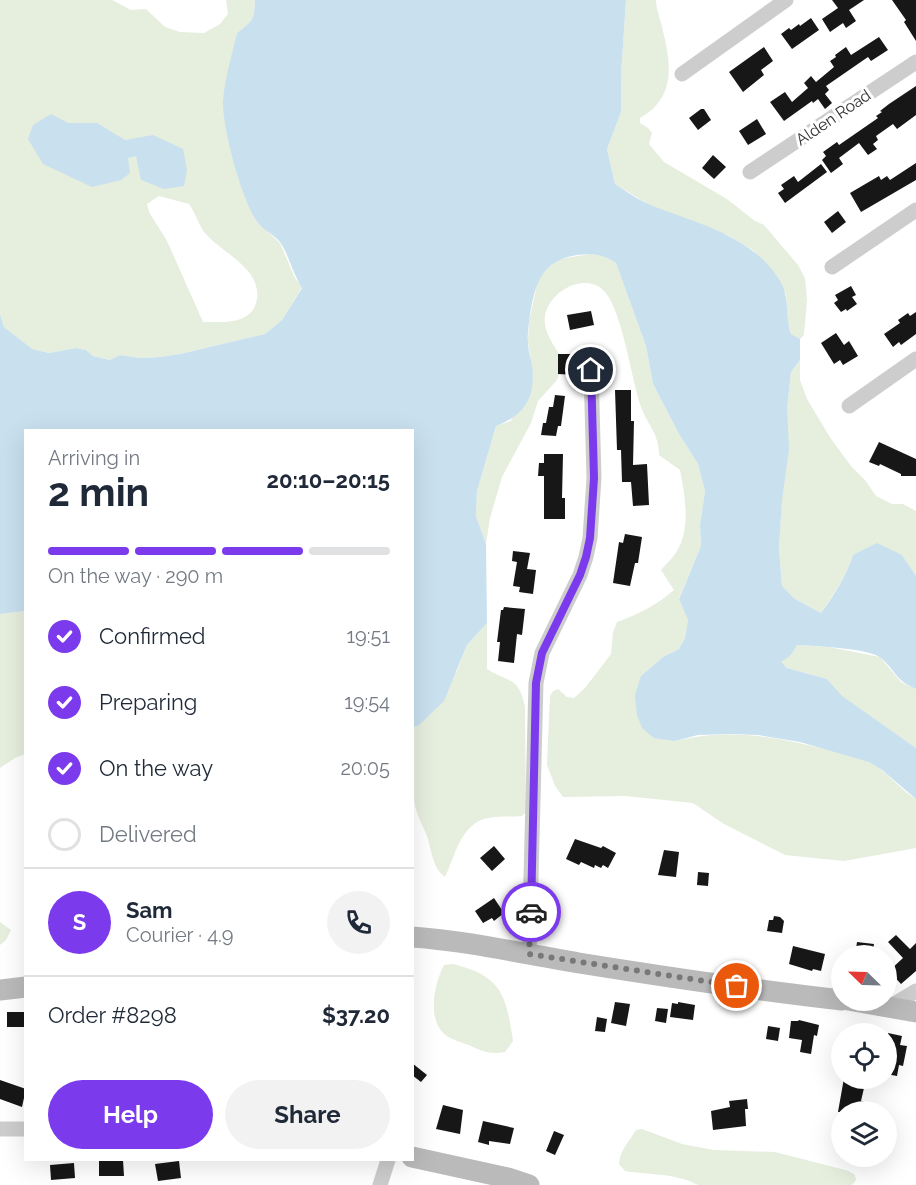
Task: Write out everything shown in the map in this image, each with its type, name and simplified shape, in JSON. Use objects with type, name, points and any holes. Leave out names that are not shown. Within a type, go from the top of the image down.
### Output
[{"type":"street","points":[[682,74],[786,0]]},
{"type":"street","name":"Alden Road","points":[[750,172],[916,62]]},
{"type":"street","points":[[832,267],[916,210]]},
{"type":"street","points":[[849,405],[916,359]]},
{"type":"street","points":[[529,954],[536,683],[542,653],[580,575],[590,538],[594,478],[591,370]]},
{"type":"street","points":[[414,937],[481,945],[756,989],[831,999]]},
{"type":"street","points":[[0,990],[24,987]]},
{"type":"street","points":[[897,1003],[916,991]]},
{"type":"street","points":[[897,1009],[916,1012]]},
{"type":"street","points":[[0,1129],[24,1129]]},
{"type":"street","points":[[414,1157],[508,1178],[529,1185]]},
{"type":"street","points":[[380,1185],[388,1161]]},
{"type":"green space","points":[[0,0],[112,0],[131,10],[146,9],[165,27],[180,32],[204,33],[220,24],[228,14],[226,0],[255,0],[252,20],[237,33],[223,104],[238,177],[246,200],[259,224],[280,243],[295,278],[302,287],[282,320],[265,334],[180,354],[141,358],[120,355],[111,360],[93,356],[86,350],[76,348],[49,353],[31,349],[4,327],[0,314]],"holes":[[[159,196],[189,204],[205,233],[242,265],[254,280],[257,299],[250,314],[244,318],[228,322],[203,322],[167,241],[149,212],[147,204]]]},
{"type":"green space","points":[[626,0],[656,0],[667,50],[669,63],[666,88],[661,99],[640,118],[640,123],[652,133],[649,144],[664,162],[727,199],[755,221],[764,225],[798,265],[805,278],[807,300],[804,335],[800,339],[791,334],[786,294],[754,251],[729,236],[648,204],[615,184],[607,149],[621,112]]},
{"type":"green space","points":[[590,254],[607,256],[616,263],[646,346],[653,384],[679,434],[698,464],[705,491],[700,525],[701,546],[679,598],[688,620],[685,638],[679,649],[663,657],[641,676],[675,741],[714,735],[751,735],[806,744],[864,760],[882,770],[916,799],[916,848],[844,861],[785,855],[724,824],[693,803],[626,796],[563,797],[555,786],[547,765],[550,696],[558,689],[567,697],[574,698],[585,688],[611,654],[613,632],[617,622],[647,609],[674,590],[661,570],[677,551],[685,522],[685,501],[680,470],[659,455],[655,436],[638,396],[615,310],[602,289],[593,284],[583,283],[573,285],[555,296],[545,314],[547,333],[563,360],[557,380],[538,401],[531,423],[502,477],[490,518],[486,544],[476,516],[477,491],[496,426],[511,421],[532,366],[528,342],[529,322],[538,280],[560,259]]},
{"type":"green space","points":[[800,360],[800,380],[807,399],[831,439],[851,466],[876,496],[892,504],[903,504],[916,511],[916,576],[902,555],[853,555],[843,578],[821,613],[795,599],[782,586],[779,549],[787,409],[791,372]]},
{"type":"green space","points":[[24,611],[24,754],[0,768],[0,614]]},
{"type":"green space","points":[[487,623],[487,669],[516,685],[523,697],[526,812],[522,816],[488,818],[471,826],[460,842],[445,877],[435,865],[414,803],[414,727],[418,726],[457,671],[467,645]]},
{"type":"green space","points":[[797,645],[829,647],[880,657],[901,682],[916,689],[916,748],[841,696],[827,679],[787,668],[780,662],[791,655]]},
{"type":"green space","points":[[0,922],[11,930],[6,940],[0,945]]},
{"type":"green space","points":[[453,964],[482,975],[499,990],[508,1011],[513,1041],[505,1052],[482,1051],[452,1039],[440,1030],[434,1012],[435,992],[444,965]]},
{"type":"green space","points":[[642,1129],[682,1144],[714,1150],[775,1152],[849,1171],[855,1175],[856,1180],[852,1185],[698,1185],[672,1176],[625,1171],[619,1164],[621,1154],[636,1130]]},
{"type":"water","points":[[255,0],[626,0],[621,112],[607,149],[615,184],[646,203],[705,225],[754,252],[780,281],[785,294],[791,334],[800,339],[800,360],[791,372],[787,409],[789,449],[782,500],[779,549],[782,586],[795,599],[821,613],[840,585],[853,555],[877,543],[902,555],[916,576],[916,689],[899,678],[881,658],[865,652],[797,645],[791,655],[781,662],[787,668],[827,679],[842,696],[916,748],[916,799],[869,762],[800,742],[758,735],[731,734],[698,735],[675,741],[654,738],[642,728],[637,715],[635,695],[641,676],[663,657],[679,649],[685,638],[688,620],[679,599],[701,546],[700,525],[705,491],[698,464],[679,434],[653,384],[646,346],[616,263],[598,255],[577,255],[556,262],[542,275],[538,284],[528,332],[533,376],[530,395],[521,410],[506,422],[496,426],[477,491],[476,516],[486,544],[487,623],[467,645],[444,701],[418,726],[414,727],[414,429],[24,429],[24,611],[0,614],[0,314],[4,327],[32,349],[49,353],[76,348],[86,350],[93,356],[110,360],[120,355],[141,358],[160,357],[265,334],[282,320],[302,288],[280,242],[259,224],[246,200],[234,164],[226,128],[223,101],[229,66],[237,33],[252,20]]},
{"type":"water","points":[[51,114],[68,123],[97,123],[125,140],[153,135],[183,149],[187,170],[184,186],[164,189],[141,180],[136,156],[128,158],[130,173],[121,180],[92,187],[43,164],[28,139],[33,125]]},
{"type":"building","points":[[832,0],[864,0],[849,10],[856,21],[846,28],[843,23],[830,32],[822,19],[838,8]]},
{"type":"building","points":[[892,0],[916,0],[916,41],[904,22],[906,20]]},
{"type":"building","points":[[811,18],[819,30],[792,49],[781,34],[789,28],[791,30],[799,24],[800,26]]},
{"type":"building","points":[[879,37],[888,50],[871,61],[868,57],[826,86],[829,90],[825,94],[832,103],[825,109],[818,99],[784,121],[770,102],[785,92],[792,102],[808,88],[804,83],[811,76],[816,82],[834,67],[830,61],[836,57],[835,55],[846,47],[851,55]]},
{"type":"building","points":[[764,47],[773,61],[761,70],[764,75],[743,92],[729,72]]},
{"type":"building","points":[[916,86],[916,115],[897,129],[893,124],[876,136],[878,140],[873,144],[877,149],[868,155],[859,143],[839,158],[843,164],[831,173],[822,160],[826,156],[823,152],[837,142],[839,145],[878,118],[876,116],[882,112],[880,111]]},
{"type":"building","points":[[704,109],[711,120],[698,130],[689,118]]},
{"type":"building","points":[[757,119],[766,134],[748,145],[739,131]]},
{"type":"building","points":[[713,155],[726,167],[714,179],[702,168]]},
{"type":"building","points":[[916,163],[916,180],[861,212],[850,193],[879,176],[881,180],[887,176],[890,180]]},
{"type":"building","points":[[821,164],[827,172],[785,203],[778,193],[784,189],[781,185],[794,176],[798,182]]},
{"type":"building","points":[[838,211],[846,222],[832,233],[824,222]]},
{"type":"building","points":[[851,286],[856,295],[852,297],[857,304],[841,312],[834,303],[838,300],[835,295]]},
{"type":"building","points":[[591,311],[594,325],[570,330],[567,315]]},
{"type":"building","points":[[916,312],[916,334],[901,345],[899,342],[893,347],[884,334],[900,323],[898,320],[908,313],[910,316]]},
{"type":"building","points":[[836,333],[844,345],[849,341],[858,356],[843,365],[840,360],[834,364],[821,343]]},
{"type":"building","points":[[558,354],[575,354],[575,375],[558,374]]},
{"type":"building","points":[[615,390],[631,390],[631,421],[634,421],[633,465],[647,464],[649,505],[633,506],[631,482],[622,482],[621,450],[617,450]]},
{"type":"building","points":[[555,395],[565,396],[561,426],[558,426],[556,436],[541,435],[549,407],[553,407]]},
{"type":"building","points":[[879,442],[916,459],[916,476],[901,476],[880,464],[879,466],[869,462]]},
{"type":"building","points":[[544,454],[563,454],[562,498],[565,498],[565,519],[544,519],[544,476],[538,476],[539,463],[544,463]]},
{"type":"building","points":[[625,534],[642,537],[638,563],[635,563],[630,586],[613,583],[619,542],[623,543]]},
{"type":"building","points":[[513,551],[530,553],[527,569],[536,570],[533,594],[519,592],[520,587],[513,586],[517,562],[512,561]]},
{"type":"building","points":[[504,607],[525,609],[522,635],[517,634],[514,663],[498,661],[500,642],[497,642],[501,610]]},
{"type":"building","points":[[575,839],[601,848],[603,846],[616,853],[608,868],[595,865],[594,868],[581,862],[579,865],[566,859]]},
{"type":"building","points":[[494,846],[505,859],[492,871],[480,858]]},
{"type":"building","points":[[664,850],[679,852],[676,877],[658,875]]},
{"type":"building","points":[[698,872],[709,873],[708,886],[697,885]]},
{"type":"building","points":[[494,898],[504,913],[494,921],[492,918],[483,923],[475,911]]},
{"type":"building","points":[[774,916],[784,921],[782,933],[767,931],[769,920],[773,920]]},
{"type":"building","points":[[896,935],[910,949],[916,943],[916,971],[901,984],[897,980],[897,964],[903,958],[897,952],[897,945],[891,945],[888,942]]},
{"type":"building","points":[[857,942],[874,944],[874,945],[857,945]]},
{"type":"building","points":[[793,946],[825,954],[821,971],[813,969],[812,971],[789,964]]},
{"type":"building","points":[[615,1002],[630,1004],[626,1026],[611,1023]]},
{"type":"building","points":[[678,1002],[695,1005],[693,1020],[670,1017],[672,1003],[678,1004]]},
{"type":"building","points":[[657,1008],[668,1009],[666,1023],[655,1021]]},
{"type":"building","points":[[7,1012],[24,1012],[24,1027],[7,1027]]},
{"type":"building","points":[[597,1017],[607,1019],[605,1032],[595,1031]]},
{"type":"building","points":[[799,1020],[819,1025],[817,1036],[814,1035],[811,1054],[800,1052],[802,1040],[789,1038],[791,1021]]},
{"type":"building","points":[[768,1026],[780,1028],[778,1041],[766,1039]]},
{"type":"building","points":[[897,1035],[902,1036],[900,1045],[907,1046],[903,1066],[899,1065],[897,1076]]},
{"type":"building","points":[[414,1065],[427,1075],[421,1082],[414,1077]]},
{"type":"building","points":[[0,1080],[24,1088],[22,1107],[0,1099]]},
{"type":"building","points":[[842,1089],[864,1089],[861,1101],[840,1101]]},
{"type":"building","points":[[747,1099],[746,1126],[713,1130],[711,1111],[730,1107],[729,1101]]},
{"type":"building","points":[[443,1105],[463,1110],[460,1134],[436,1129]]},
{"type":"building","points":[[483,1121],[514,1128],[510,1144],[489,1141],[489,1145],[478,1142]]},
{"type":"building","points":[[554,1131],[564,1135],[555,1155],[546,1151]]},
{"type":"building","points":[[99,1161],[123,1161],[124,1176],[99,1176]]},
{"type":"building","points":[[179,1161],[181,1178],[158,1181],[155,1164]]},
{"type":"building","points":[[74,1163],[75,1178],[51,1180],[50,1165]]},
{"type":"way so far","points":[[531,912],[529,954],[737,986]]},
{"type":"route","points":[[531,912],[536,683],[542,653],[580,575],[590,538],[594,478],[591,370]]}]
